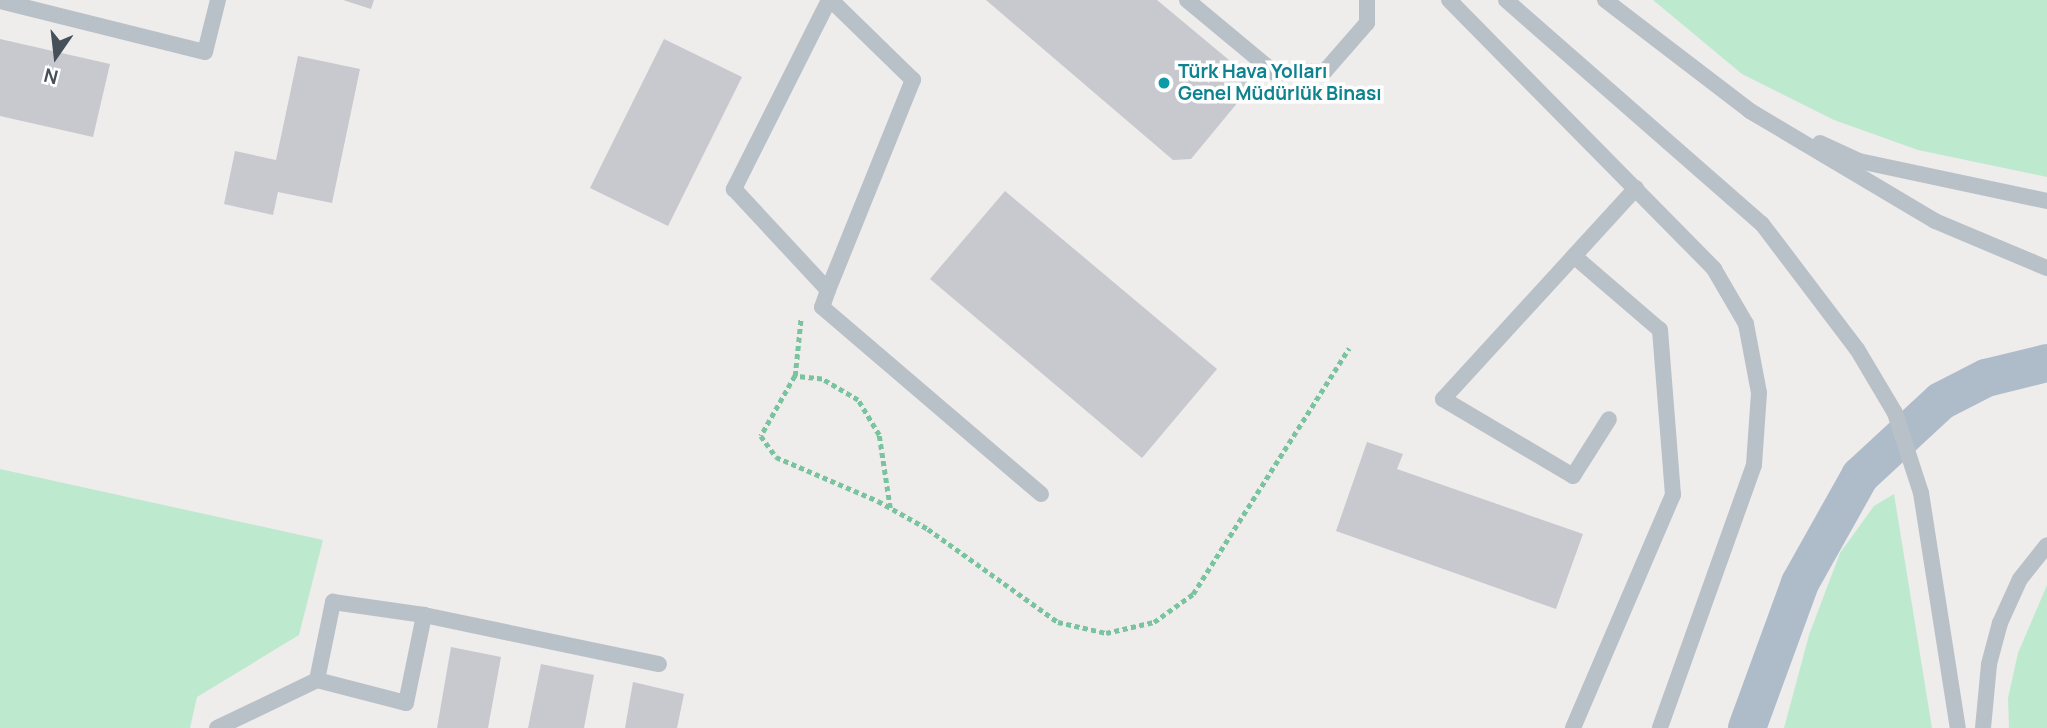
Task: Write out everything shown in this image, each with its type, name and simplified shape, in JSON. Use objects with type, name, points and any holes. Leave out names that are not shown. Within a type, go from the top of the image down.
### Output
[{"type":"main road","points":[[1747,728],[1800,583],[1860,476],[1941,401],[1986,378],[2047,363]]},
{"type":"lane","points":[[0,1],[205,52],[218,0]]},
{"type":"lane","points":[[828,289],[734,188],[830,0],[913,80],[822,307],[1041,494]]},
{"type":"lane","points":[[1187,0],[1275,73],[1325,71],[1367,23],[1367,0]]},
{"type":"lane","points":[[1448,0],[1714,270],[1746,324],[1759,393],[1754,465],[1660,728]]},
{"type":"lane","points":[[1506,0],[1762,223],[1857,349],[1895,413],[1921,493],[1958,728]]},
{"type":"lane","points":[[1605,0],[1750,111],[1935,221],[2047,268]]},
{"type":"lane","points":[[1750,111],[1859,160],[2047,201]]},
{"type":"lane","points":[[1609,419],[1573,476],[1443,399],[1636,188]]},
{"type":"lane","points":[[1573,728],[1673,495],[1660,330],[1574,256]]},
{"type":"lane","points":[[1983,728],[1989,664],[2000,623],[2020,579],[2047,545]]},
{"type":"lane","points":[[317,680],[332,602],[424,615],[659,664]]},
{"type":"lane","points":[[217,728],[317,680],[406,703],[424,615]]},
{"type":"path","points":[[795,376],[802,306],[822,307]]},
{"type":"green space","points":[[1653,0],[2047,0],[2047,177],[1918,150],[1834,120],[1742,74]]},
{"type":"green space","points":[[0,469],[323,540],[299,635],[197,697],[190,728],[0,728]]},
{"type":"green space","points":[[1894,494],[1932,728],[1784,728],[1809,635],[1840,553],[1874,506]]},
{"type":"green space","points":[[2047,585],[2047,728],[2009,728],[2008,698],[2018,653]]},
{"type":"building","points":[[343,0],[374,0],[371,9]]},
{"type":"building","name":"Türk Hava Yolları Genel Müdürlük Binası","points":[[986,0],[1157,0],[1247,75],[1248,90],[1191,159],[1173,160]]},
{"type":"building","points":[[0,39],[110,64],[93,137],[0,116]]},
{"type":"building","points":[[664,39],[742,77],[668,226],[590,188]]},
{"type":"building","points":[[298,56],[360,69],[332,203],[278,192],[273,215],[224,204],[235,151],[276,160]]},
{"type":"building","points":[[1005,191],[1217,369],[1142,458],[930,279]]},
{"type":"building","points":[[1367,442],[1403,454],[1397,469],[1583,534],[1556,609],[1336,531]]},
{"type":"building","points":[[451,647],[501,657],[488,728],[437,728]]},
{"type":"building","points":[[541,664],[594,675],[584,728],[528,728]]},
{"type":"building","points":[[633,682],[684,694],[677,728],[625,728]]},
{"type":"place","name":"Türk Hava Yolları Genel Müdürlük Binası","points":[[1164,83]]}]
